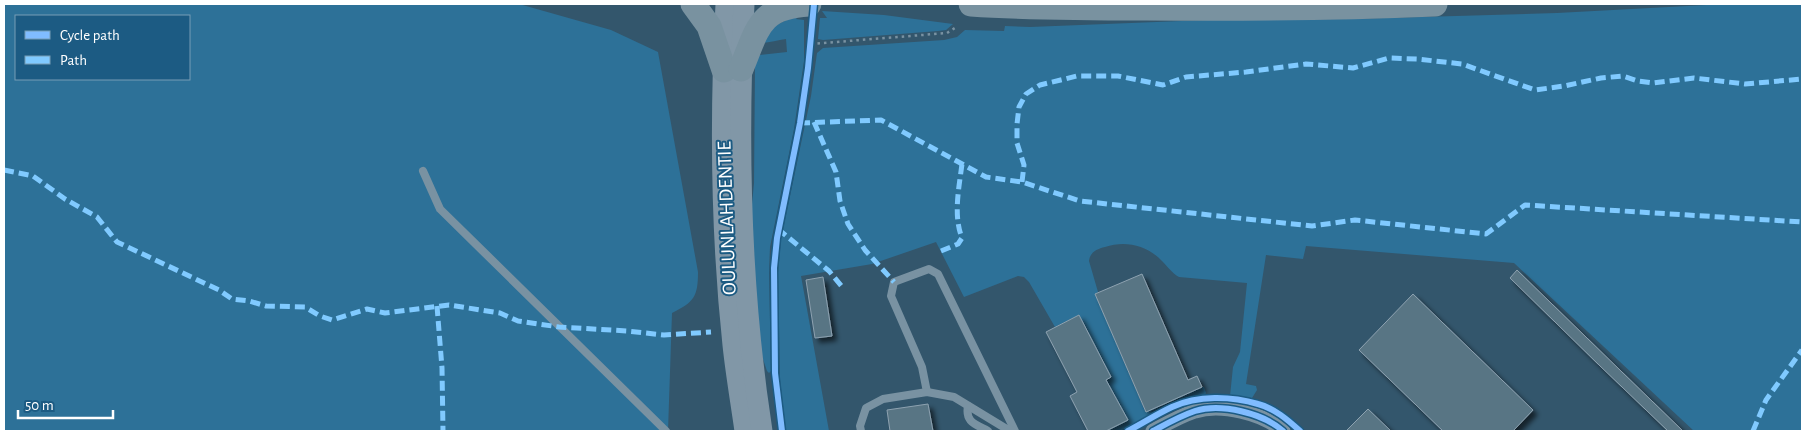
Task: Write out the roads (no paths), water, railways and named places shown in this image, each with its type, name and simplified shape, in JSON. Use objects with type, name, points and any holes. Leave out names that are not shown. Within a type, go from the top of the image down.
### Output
[{"type":"highway","points":[[693,4],[709,26],[732,69]]},
{"type":"highway","points":[[732,69],[763,21],[783,8],[809,4]]},
{"type":"highway","points":[[971,4],[1024,7],[1206,9],[1435,4]]},
{"type":"main road","name":"OULUNLAHDENTIE","points":[[726,4],[740,171],[747,304],[762,431]]},
{"type":"main road","name":"OULUNLAHDENTIE","points":[[744,4],[732,69],[722,160],[733,345],[745,431]]},
{"type":"street","points":[[1153,431],[1197,410],[1216,409],[1236,410],[1257,416],[1274,423],[1283,431]]},
{"type":"lane","points":[[423,171],[440,209],[666,431]]},
{"type":"lane","points":[[927,392],[922,367],[891,296],[894,282],[929,269],[938,274],[1015,431]]},
{"type":"lane","points":[[861,431],[860,426],[866,408],[883,399],[927,392],[954,397],[1005,428],[1015,431]]},
{"type":"lane","points":[[968,406],[967,414],[971,422],[988,431]]}]
